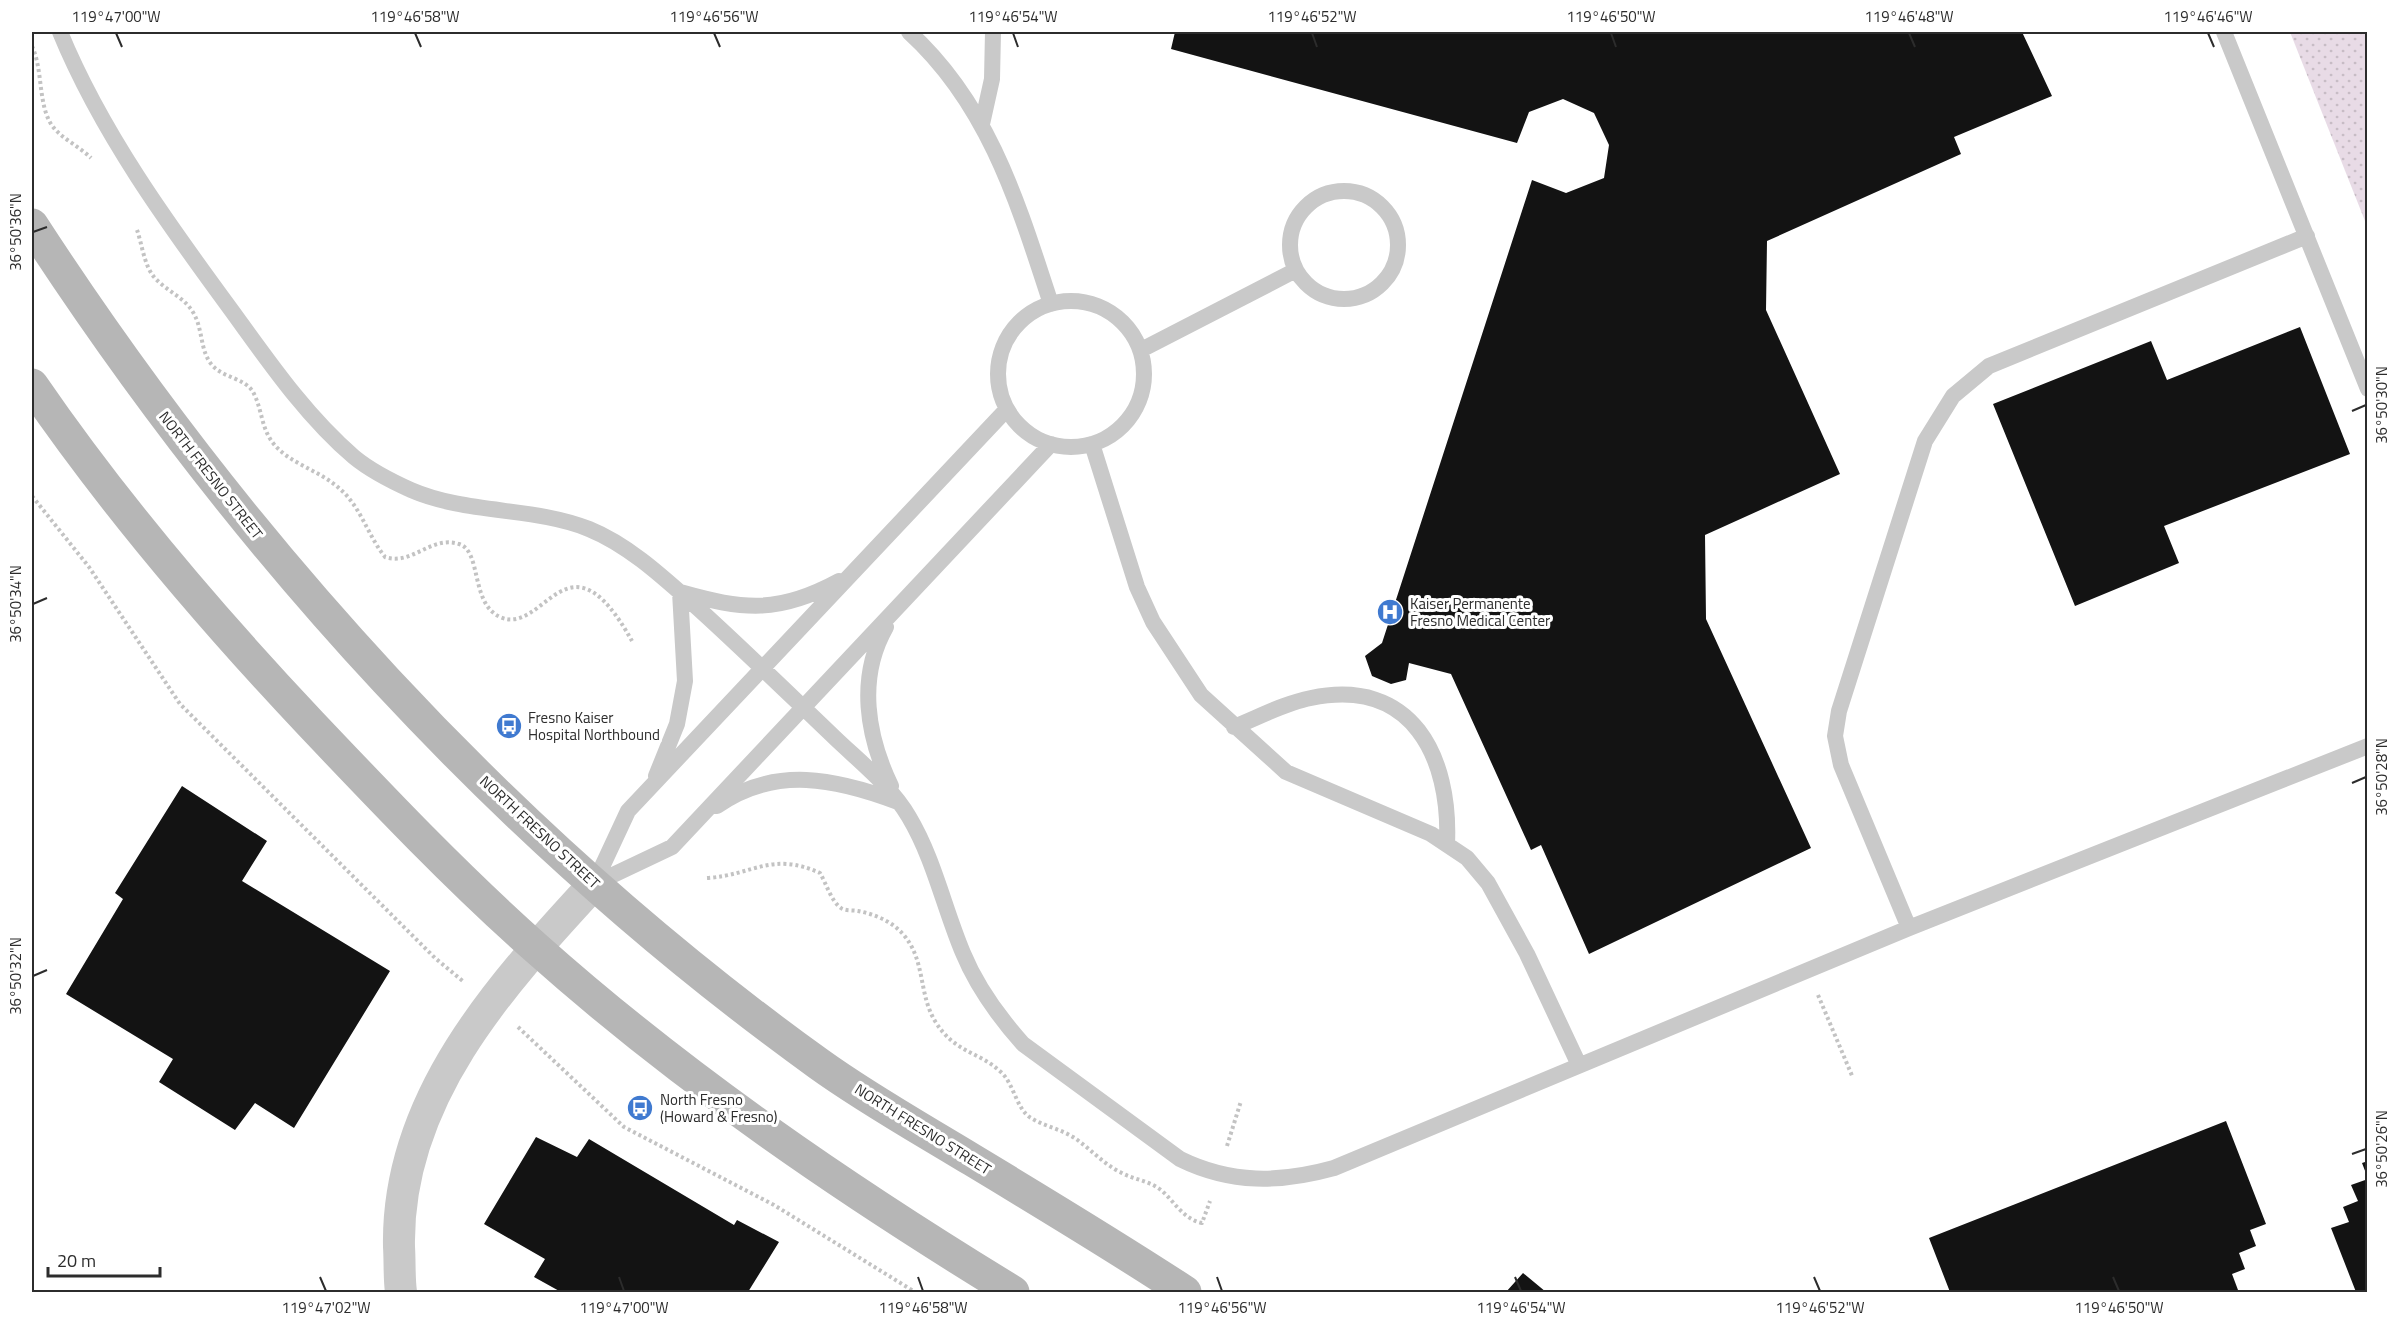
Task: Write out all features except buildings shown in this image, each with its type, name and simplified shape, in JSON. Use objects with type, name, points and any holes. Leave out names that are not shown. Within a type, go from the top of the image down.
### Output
[{"type":"main road","name":"NORTH FRESNO STREET","points":[[32,225],[92,318],[200,465],[350,644],[446,744],[594,884],[731,999],[823,1067],[1116,1246],[1185,1293]]},
{"type":"main road","points":[[32,385],[135,526],[237,645],[364,780],[482,898],[536,948],[653,1046],[768,1133],[1013,1293]]},
{"type":"street","points":[[401,1293],[401,1191],[420,1127],[433,1094],[460,1048],[536,948],[594,884]]},
{"type":"lane","points":[[60,32],[95,104],[183,244],[282,378],[320,424],[356,459],[417,492],[589,529],[632,554],[680,592],[803,706],[899,802]]},
{"type":"lane","points":[[909,32],[961,89],[982,124],[1008,179],[1051,304]]},
{"type":"lane","points":[[982,124],[993,79],[993,32]]},
{"type":"lane","points":[[2224,32],[2367,389]]},
{"type":"lane","points":[[1343,192],[1366,196],[1382,206],[1393,221],[1398,239],[1397,258],[1389,276],[1376,289],[1359,297],[1341,299],[1322,295],[1307,285],[1296,270],[1291,252],[1292,232],[1307,206],[1320,197],[1343,192]]},
{"type":"lane","points":[[1909,928],[1841,765],[1835,736],[1848,679],[1925,441],[1953,396],[1989,366],[2307,236]]},
{"type":"lane","points":[[1141,350],[1296,270]]},
{"type":"lane","points":[[1073,301],[1095,305],[1115,315],[1131,330],[1141,350],[1145,374],[1141,397],[1130,417],[1113,434],[1092,444],[1071,447],[1051,444],[1033,436],[1018,424],[1007,409],[1000,388],[998,366],[1004,345],[1015,327],[1032,313],[1051,304],[1073,301]]},
{"type":"lane","points":[[594,884],[628,811],[1007,409]]},
{"type":"lane","points":[[594,884],[672,847],[803,706],[893,615],[1051,444]]},
{"type":"lane","points":[[1092,444],[1137,587],[1153,622],[1202,695],[1234,727],[1286,772],[1431,834],[1467,858],[1488,884],[1527,954],[1579,1065]]},
{"type":"lane","points":[[680,592],[720,603],[773,607],[822,590],[851,574]]},
{"type":"lane","points":[[652,785],[677,724],[682,703],[686,657],[680,592]]},
{"type":"lane","points":[[893,615],[871,663],[868,692],[874,741],[882,767],[929,858],[963,955],[982,991],[1003,1022],[1023,1044],[1180,1159],[1203,1170],[1231,1177],[1262,1180],[1315,1173],[1909,928],[2367,746]]},
{"type":"lane","points":[[1234,727],[1311,698],[1355,695],[1383,701],[1409,719],[1427,741],[1442,778],[1448,801],[1448,844]]},
{"type":"lane","points":[[694,823],[738,794],[780,780],[798,778],[815,778],[849,786],[899,802]]},
{"type":"path","points":[[32,496],[89,567],[180,704],[435,958]]},
{"type":"path","points":[[708,878],[724,877],[771,862],[789,862],[820,873],[835,903],[842,909],[884,919],[901,932],[917,957],[927,1004],[934,1020],[948,1039],[966,1052],[989,1062],[1004,1075],[1030,1118],[1060,1129],[1076,1139],[1104,1163],[1123,1174],[1141,1178],[1157,1188],[1191,1221],[1202,1223],[1210,1201]]},
{"type":"path","points":[[1818,995],[1853,1077]]},
{"type":"path","points":[[542,1048],[558,1068],[624,1127],[774,1205],[915,1293]]},
{"type":"path","points":[[1226,1148],[1241,1101]]},
{"type":"shaded area","points":[[2290,32],[2367,32],[2367,226]]},
{"type":"place","name":"Kaiser Permanente Fresno Medical Center","points":[[1390,612]]},
{"type":"place","name":"Fresno Kaiser Hospital Northbound","points":[[509,726]]},
{"type":"place","name":"North Fresno (Howard & Fresno)","points":[[640,1108]]}]
